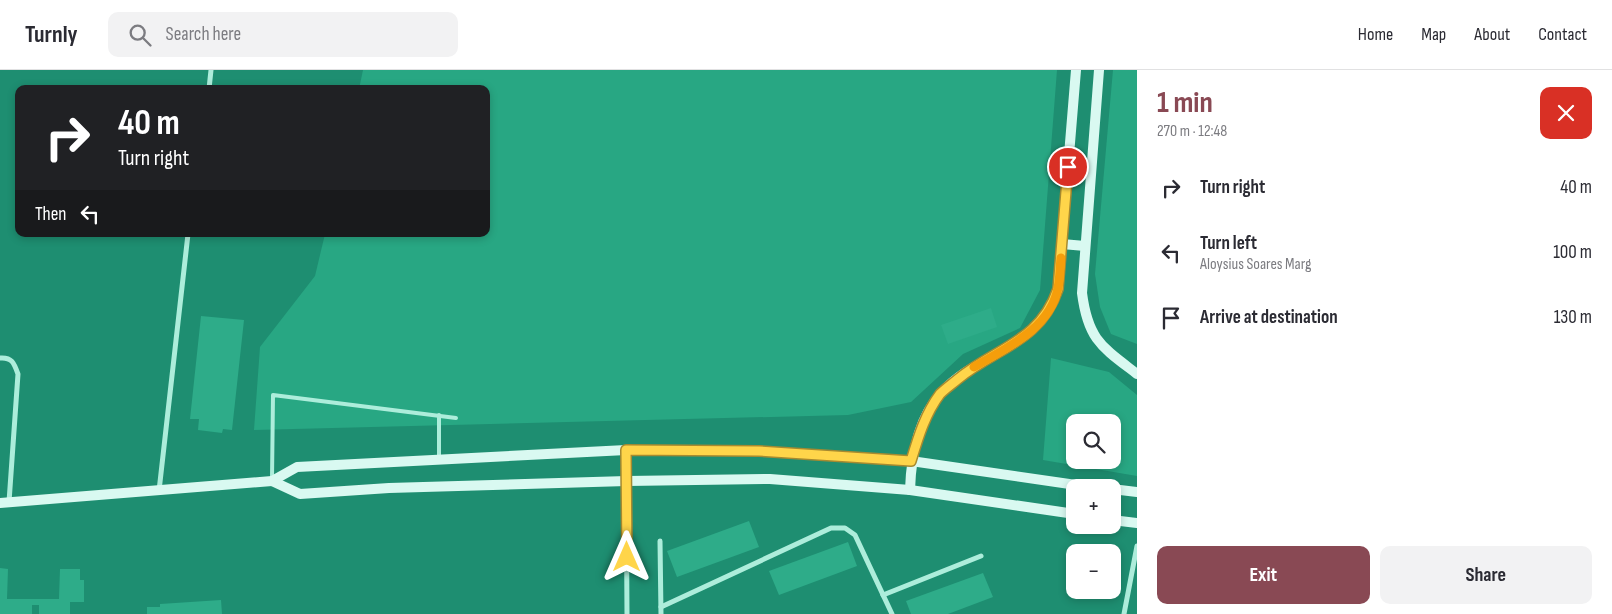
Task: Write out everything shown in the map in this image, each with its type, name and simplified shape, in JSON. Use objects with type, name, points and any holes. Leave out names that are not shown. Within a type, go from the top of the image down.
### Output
[{"type":"main road","points":[[910,490],[911,461],[922,426],[941,394],[970,370],[1029,334],[1053,304],[1058,289],[1076,70]]},
{"type":"main road","points":[[1099,70],[1082,293],[1085,318],[1102,348],[1137,374]]},
{"type":"main road","points":[[1062,244],[1086,246]]},
{"type":"main road","points":[[4,503],[272,481],[297,467],[626,450],[759,451],[911,461],[1066,484]]},
{"type":"main road","points":[[272,481],[300,494],[389,488],[770,479],[910,490],[1066,513]]},
{"type":"main road","points":[[1121,490],[1137,492]]},
{"type":"main road","points":[[1121,521],[1137,524]]},
{"type":"street","points":[[209,85],[211,70]]},
{"type":"street","points":[[159,491],[188,237]]},
{"type":"street","points":[[0,358],[8,357],[14,362],[18,374],[4,503]]},
{"type":"street","points":[[626,450],[627,614]]},
{"type":"street","points":[[661,607],[831,528],[845,528],[855,535],[892,614]]},
{"type":"street","points":[[660,541],[661,614]]},
{"type":"street","points":[[1124,614],[1137,546]]},
{"type":"street","points":[[883,595],[982,556]]},
{"type":"lane","points":[[272,481],[273,395],[456,418]]},
{"type":"lane","points":[[439,415],[439,460]]},
{"type":"green space","points":[[363,70],[1057,70],[1040,290],[1020,328],[963,354],[911,402],[848,415],[254,430],[260,347],[315,276],[324,237],[490,237],[490,85],[360,85]]},
{"type":"green space","points":[[1113,70],[1137,70],[1137,344],[1111,334],[1100,307],[1095,274]]},
{"type":"green space","points":[[1051,358],[1109,372],[1137,395],[1137,476],[1096,469],[1121,469],[1121,414],[1066,414],[1066,464],[1043,460]]},
{"type":"building","points":[[991,308],[997,327],[948,344],[941,325]]},
{"type":"building","points":[[201,316],[244,320],[232,430],[223,429],[222,433],[198,430],[199,419],[190,419]]},
{"type":"building","points":[[749,521],[759,547],[677,577],[667,551]]},
{"type":"building","points":[[848,542],[857,566],[779,595],[769,571]]},
{"type":"building","points":[[0,568],[8,569],[7,599],[59,599],[60,569],[80,569],[80,580],[84,580],[84,602],[70,602],[70,614],[39,614],[39,605],[32,605],[32,614],[0,614]]},
{"type":"building","points":[[983,573],[993,597],[948,614],[911,614],[906,601]]},
{"type":"building","points":[[221,600],[222,614],[147,614],[147,607],[160,607],[160,604]]},
{"type":"slow traffic","points":[[974,367],[1029,334],[1053,304],[1058,289],[1061,258]]},
{"type":"route","points":[[627,557],[626,450],[759,451],[911,461],[922,426],[941,394],[970,370],[1029,334],[1053,304],[1058,289],[1068,167]]}]
